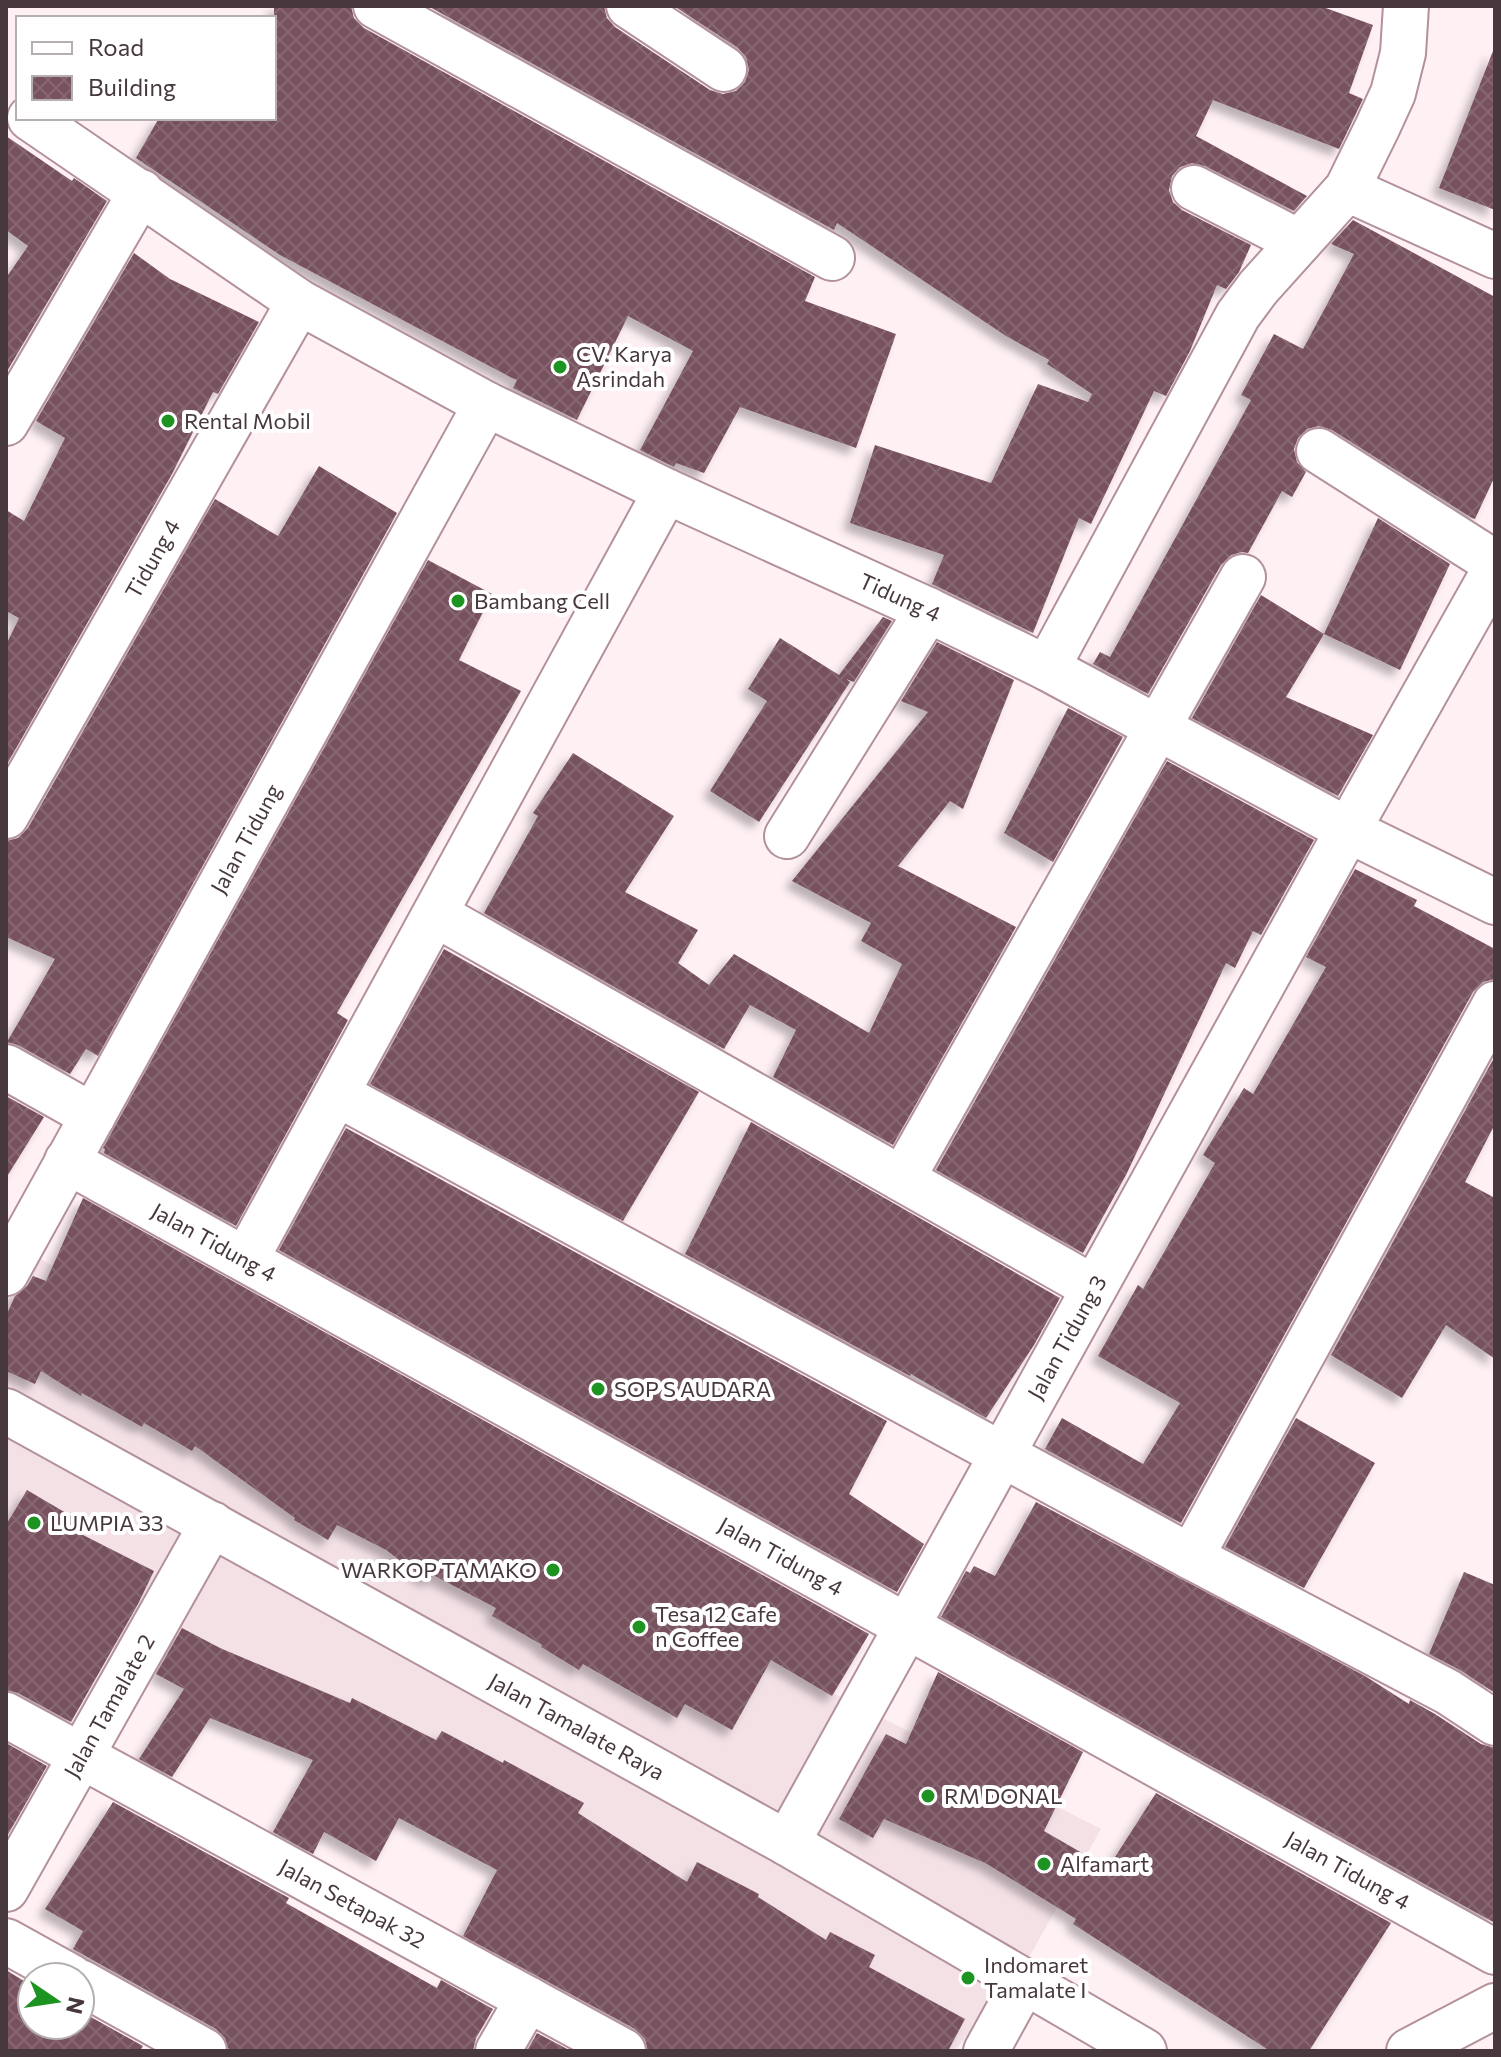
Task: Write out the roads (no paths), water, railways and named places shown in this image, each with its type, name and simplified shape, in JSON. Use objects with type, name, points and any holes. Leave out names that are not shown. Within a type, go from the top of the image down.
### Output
[{"type":"street","points":[[376,6],[832,258]]},
{"type":"street","points":[[629,6],[724,69]]},
{"type":"street","points":[[1047,668],[1238,315],[1258,288],[1347,189],[1393,93],[1403,53],[1406,6]]},
{"type":"street","name":"Tidung 4","points":[[33,120],[299,302],[486,404],[1047,668],[1348,830],[1495,902]]},
{"type":"street","points":[[1194,188],[1299,242]]},
{"type":"street","points":[[1347,189],[1495,256]]},
{"type":"street","points":[[6,423],[141,192]]},
{"type":"street","name":"Tidung 4","points":[[6,816],[299,302]]},
{"type":"street","name":"Jalan Tidung","points":[[6,1273],[486,404]]},
{"type":"street","points":[[1319,451],[1495,563]]},
{"type":"street","points":[[246,1259],[666,491]]},
{"type":"street","name":"Jalan Tidung 3","points":[[787,1843],[1495,569]]},
{"type":"street","points":[[902,1179],[1243,577]]},
{"type":"street","points":[[787,836],[928,610]]},
{"type":"street","points":[[435,914],[1094,1288]]},
{"type":"street","points":[[1191,1557],[1495,1004]]},
{"type":"street","points":[[6,1067],[93,1116]]},
{"type":"street","points":[[337,1094],[1191,1557],[1448,1692],[1495,1723]]},
{"type":"street","name":"Jalan Tidung 4","points":[[67,1161],[1495,1952]]},
{"type":"street","name":"Jalan Tamalate Raya","points":[[6,1411],[787,1843],[1144,2051]]},
{"type":"street","name":"Jalan Tamalate 2","points":[[6,1889],[212,1524]]},
{"type":"street","name":"Jalan Setapak 32","points":[[6,1715],[623,2051]]},
{"type":"street","points":[[6,1941],[42,1961]]},
{"type":"street","points":[[986,2051],[1024,1982]]},
{"type":"street","points":[[96,1991],[204,2051]]},
{"type":"street","points":[[498,2051],[528,1999]]},
{"type":"street","points":[[1409,2051],[1492,2013]]},
{"type":"place","name":"CV. Karya Asrindah","points":[[560,367]]},
{"type":"place","name":"Rental Mobil","points":[[168,421]]},
{"type":"place","name":"Bambang Cell","points":[[458,601]]},
{"type":"place","name":"SOP S AUDARA","points":[[598,1389]]},
{"type":"place","name":"LUMPIA 33","points":[[34,1523]]},
{"type":"place","name":"WARKOP TAMAKO","points":[[553,1570]]},
{"type":"place","name":"Tesa 12 Cafe n Coffee","points":[[639,1627]]},
{"type":"place","name":"RM DONAL","points":[[928,1796]]},
{"type":"place","name":"Alfamart","points":[[1044,1864]]},
{"type":"place","name":"Indomaret Tamalate I","points":[[968,1978]]}]
